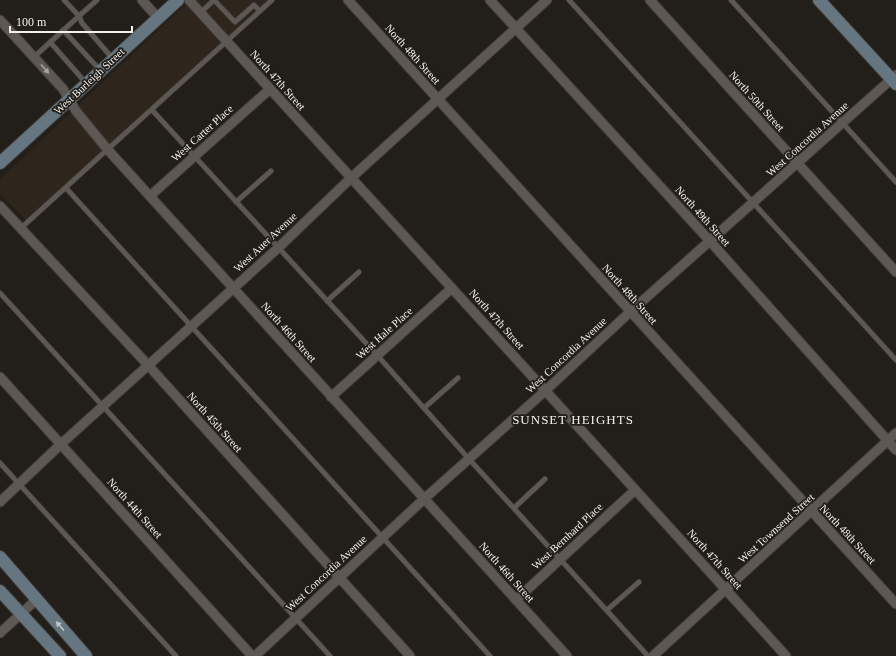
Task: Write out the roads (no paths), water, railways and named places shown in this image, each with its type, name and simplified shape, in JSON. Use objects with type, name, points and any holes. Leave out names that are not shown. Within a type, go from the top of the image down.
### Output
[{"type":"main road","name":"West Burleigh Street","points":[[0,163],[178,0]]},
{"type":"main road","points":[[819,0],[895,79]]},
{"type":"main road","points":[[0,557],[86,656]]},
{"type":"main road","points":[[0,591],[60,656]]},
{"type":"street","points":[[142,0],[158,18]]},
{"type":"street","name":"North 47th Street","points":[[189,0],[546,390],[786,656]]},
{"type":"street","name":"North 48th Street","points":[[348,0],[896,604]]},
{"type":"street","name":"North 49th Street","points":[[490,0],[709,240],[896,450]]},
{"type":"street","name":"West Auer Avenue","points":[[0,502],[61,444],[278,248],[351,178],[439,100],[547,0]]},
{"type":"street","name":"North 50th Street","points":[[650,0],[896,272]]},
{"type":"street","name":"North 46th Street","points":[[0,20],[63,89],[76,112],[108,150],[567,656]]},
{"type":"street","name":"West Concordia Avenue","points":[[254,656],[709,240],[842,123],[895,79]]},
{"type":"street","name":"West Carter Place","points":[[150,196],[270,88]]},
{"type":"street","name":"North 45th Street","points":[[0,206],[148,365],[410,656]]},
{"type":"street","name":"West Hale Place","points":[[331,397],[452,288]]},
{"type":"street","name":"North 44th Street","points":[[0,377],[254,656]]},
{"type":"street","name":"West Townsend Street","points":[[653,656],[896,433]]},
{"type":"street","name":"West Bernhard Place","points":[[516,600],[635,490]]},
{"type":"street","points":[[0,633],[37,599]]},
{"type":"lane","points":[[64,0],[78,16],[82,24],[113,59]]},
{"type":"lane","points":[[34,57],[97,0]]},
{"type":"lane","points":[[200,13],[214,0],[241,29]]},
{"type":"lane","points":[[21,228],[272,0]]},
{"type":"lane","points":[[569,0],[896,360]]},
{"type":"lane","points":[[731,0],[896,182]]},
{"type":"lane","points":[[235,22],[254,5],[260,11]]},
{"type":"lane","points":[[64,30],[100,70]]},
{"type":"lane","points":[[50,42],[86,83]]},
{"type":"lane","points":[[152,110],[648,656]]},
{"type":"lane","points":[[236,202],[271,171]]},
{"type":"lane","points":[[66,188],[490,656]]},
{"type":"lane","points":[[327,301],[359,272]]},
{"type":"lane","points":[[0,293],[330,656]]},
{"type":"lane","points":[[424,408],[458,378]]},
{"type":"lane","points":[[0,463],[176,656]]},
{"type":"lane","points":[[514,508],[545,479]]},
{"type":"lane","points":[[607,610],[639,582]]},
{"type":"district","name":"SUNSET HEIGHTS","points":[[573,419]]}]
